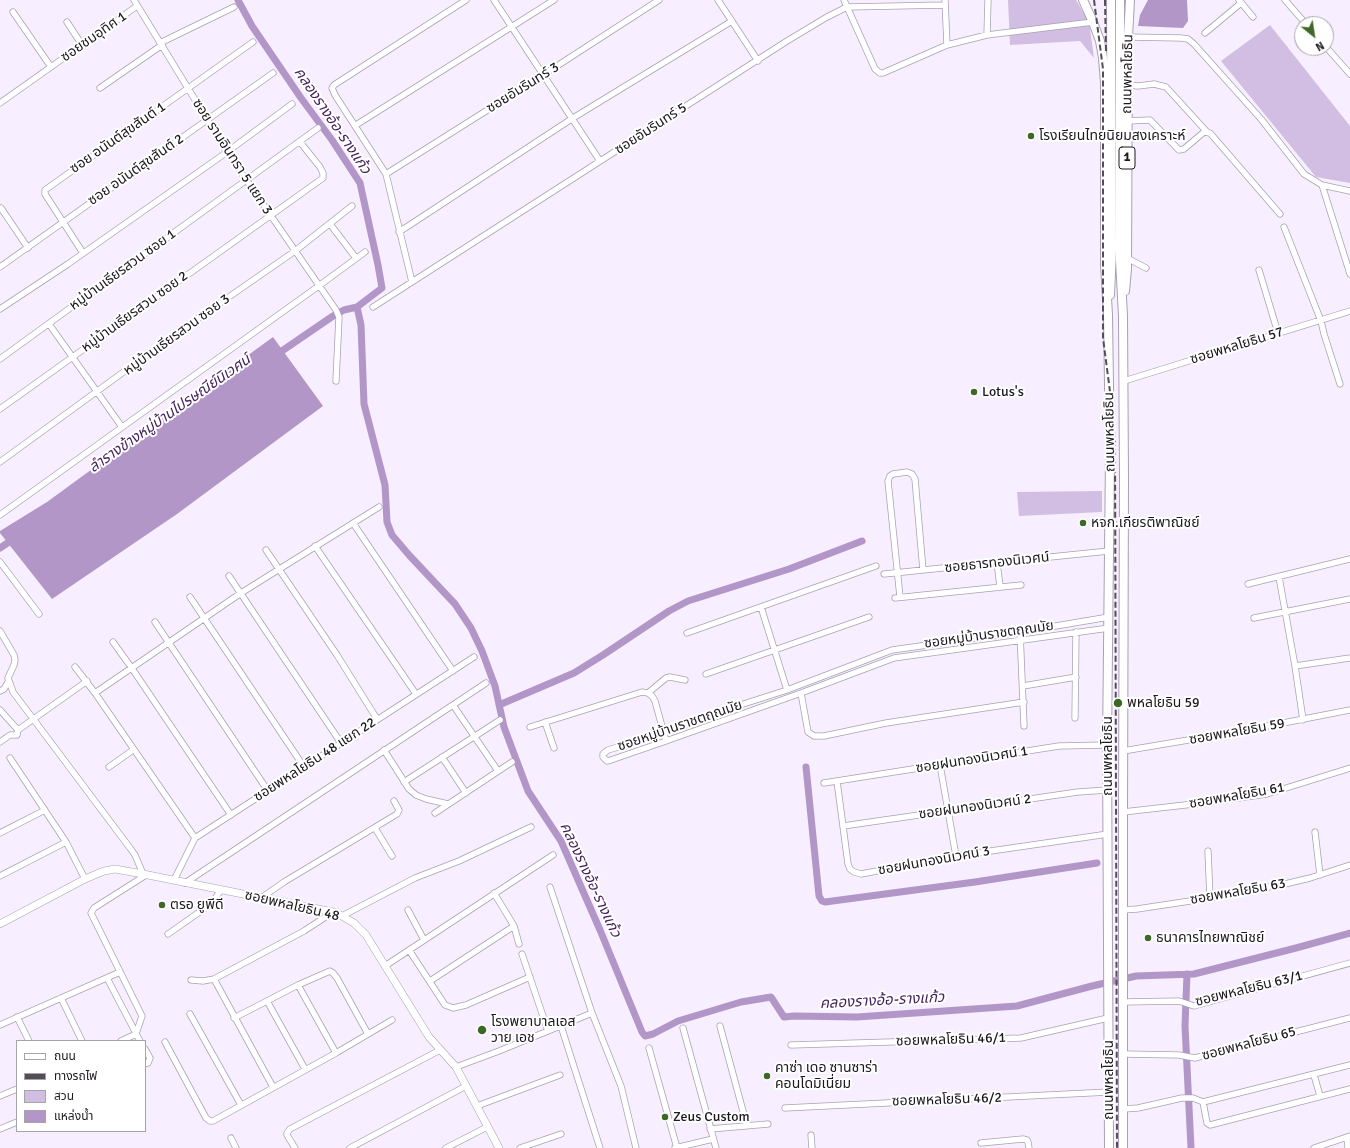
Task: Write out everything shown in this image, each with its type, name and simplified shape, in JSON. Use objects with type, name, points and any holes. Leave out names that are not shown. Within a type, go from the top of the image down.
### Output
[{"type":"main road","name":"ถนนพหลโยธิน","points":[[1083,0],[1100,41],[1104,67],[1105,265],[1108,315],[1110,456],[1107,745],[1109,1148]]},
{"type":"main road","name":"ถนนพหลโยธิน","points":[[1108,315],[1112,264],[1111,0]]},
{"type":"main road","name":"ถนนพหลโยธิน","points":[[1120,0],[1120,260],[1124,381],[1123,1148]]},
{"type":"main road","name":"ถนนพหลโยธิน","points":[[1123,316],[1127,258],[1127,121],[1130,0]]},
{"type":"main road","points":[[1108,860],[1123,858]]},
{"type":"main road","points":[[1108,869],[1123,868]]},
{"type":"street","name":"ซอย รามอินทรา 5 แยก 3","points":[[134,0],[227,152],[336,310],[339,317],[336,382]]},
{"type":"street","points":[[412,282],[386,174],[332,88],[334,85],[466,0]]},
{"type":"street","points":[[494,0],[600,161]]},
{"type":"street","points":[[356,126],[554,0]]},
{"type":"street","name":"ซอยอัมรินทร์ 3","points":[[386,174],[659,0]]},
{"type":"street","points":[[718,0],[758,61]]},
{"type":"street","points":[[844,0],[875,69],[878,72],[883,73],[947,45],[987,35],[1093,22]]},
{"type":"street","points":[[987,35],[988,0]]},
{"type":"street","points":[[1285,0],[1299,16]]},
{"type":"street","points":[[1205,33],[1240,1],[1253,17]]},
{"type":"street","points":[[945,3],[947,45]]},
{"type":"street","name":"ซอยอัมรินทร์ 5","points":[[373,306],[822,20],[847,7],[945,3]]},
{"type":"street","name":"ซอยชมอุทิศ 1","points":[[0,102],[51,68],[138,6]]},
{"type":"street","points":[[100,88],[161,44],[234,7]]},
{"type":"street","name":"ซอยชมอุทิศ 1","points":[[13,12],[51,68]]},
{"type":"street","points":[[399,232],[573,118],[732,21]]},
{"type":"street","points":[[67,22],[82,45]]},
{"type":"street","points":[[1128,37],[1188,39],[1261,119],[1304,174],[1322,185],[1350,191]]},
{"type":"street","name":"ซอย อนันต์สุขสันต์ 1","points":[[83,253],[62,223],[45,194],[45,190],[253,42]]},
{"type":"street","points":[[1333,56],[1350,74]]},
{"type":"street","name":"ซอย อนันต์สุขสันต์ 2","points":[[0,267],[272,73]]},
{"type":"street","points":[[1128,85],[1138,86],[1154,84],[1166,87],[1280,214]]},
{"type":"street","points":[[0,309],[227,152],[292,104]]},
{"type":"street","points":[[1127,121],[1150,120],[1179,150],[1184,149],[1204,132],[1207,132]]},
{"type":"street","name":"หมู่บ้านเธียรสวน ซอย 1","points":[[0,359],[318,128]]},
{"type":"street","name":"หมู่บ้านเธียรสวน ซอย 2","points":[[0,409],[322,178],[323,173],[320,167],[300,142]]},
{"type":"street","points":[[1322,185],[1350,274]]},
{"type":"street","name":"หมู่บ้านเธียรสวน ซอย 3","points":[[0,462],[177,333],[295,250],[352,206]]},
{"type":"street","points":[[0,208],[28,248]]},
{"type":"street","points":[[330,224],[356,258]]},
{"type":"street","points":[[1284,227],[1321,321],[1340,384]]},
{"type":"street","points":[[0,515],[365,252]]},
{"type":"street","points":[[1127,258],[1146,268]]},
{"type":"street","points":[[1259,270],[1278,333]]},
{"type":"street","name":"ซอยพหลโยธิน 57","points":[[1124,381],[1350,311]]},
{"type":"street","points":[[49,324],[96,393],[122,427]]},
{"type":"street","points":[[923,570],[915,480],[912,474],[907,472],[893,474],[888,480],[898,573],[898,598],[1000,586],[1021,585]]},
{"type":"street","points":[[95,693],[241,593],[379,507]]},
{"type":"street","points":[[353,523],[453,671]]},
{"type":"street","points":[[315,546],[416,694]]},
{"type":"street","points":[[266,550],[377,719]]},
{"type":"street","name":"ซอยธารทองนิเวศน์","points":[[884,574],[1109,551]]},
{"type":"street","points":[[1248,584],[1350,559]]},
{"type":"street","points":[[0,562],[39,614]]},
{"type":"street","points":[[997,563],[1000,586]]},
{"type":"street","points":[[687,633],[876,566]]},
{"type":"street","points":[[230,576],[341,743]]},
{"type":"street","points":[[1279,577],[1303,720]]},
{"type":"street","points":[[190,598],[304,767]]},
{"type":"street","points":[[1254,618],[1350,599]]},
{"type":"street","points":[[761,607],[787,690]]},
{"type":"street","points":[[706,674],[870,617]]},
{"type":"street","name":"ซอยหมู่บ้านราชตฤณมัย","points":[[1109,617],[1020,632],[900,648],[885,652],[787,690],[664,733],[608,750],[603,754],[603,757],[607,761],[611,760],[843,678],[894,658],[1109,628]]},
{"type":"street","points":[[155,622],[268,791]]},
{"type":"street","points":[[0,631],[14,655],[15,660],[8,678],[8,682],[4,689],[0,690]]},
{"type":"street","points":[[1020,632],[1024,726]]},
{"type":"street","points":[[1075,718],[1076,632]]},
{"type":"street","points":[[112,642],[131,667],[231,815]]},
{"type":"street","name":"ซอยพหลโยธิน 48 แยก 22","points":[[195,838],[474,657]]},
{"type":"street","points":[[1295,666],[1350,658]]},
{"type":"street","points":[[75,667],[87,681],[133,750],[195,838],[174,880]]},
{"type":"street","points":[[841,670],[843,678]]},
{"type":"street","points":[[648,693],[666,678],[670,677],[685,680]]},
{"type":"street","points":[[1023,686],[1076,677]]},
{"type":"street","points":[[0,742],[10,735],[17,735],[18,730],[87,681]]},
{"type":"street","points":[[8,682],[13,692],[135,855],[144,874],[92,910],[93,916],[142,1016],[136,1034],[123,1040]]},
{"type":"street","points":[[185,883],[486,683]]},
{"type":"street","points":[[530,727],[642,692],[648,693],[655,701],[666,741]]},
{"type":"street","points":[[801,693],[808,732],[814,736],[824,736],[886,723],[1024,702]]},
{"type":"street","points":[[453,705],[498,771]]},
{"type":"street","points":[[0,710],[18,730]]},
{"type":"street","name":"ซอยพหลโยธิน 59","points":[[1123,751],[1303,720],[1350,710]]},
{"type":"street","points":[[724,711],[726,720]]},
{"type":"street","points":[[404,782],[500,720]]},
{"type":"street","points":[[545,722],[554,748]]},
{"type":"street","name":"ซอยฝนทองนิเวศน์ 1","points":[[824,783],[1060,746],[1107,745]]},
{"type":"street","points":[[109,767],[133,750]]},
{"type":"street","points":[[384,750],[404,782],[416,795],[448,804]]},
{"type":"street","points":[[442,757],[466,793]]},
{"type":"street","points":[[10,758],[66,842],[85,879]]},
{"type":"street","points":[[435,813],[512,762]]},
{"type":"street","points":[[940,765],[956,856]]},
{"type":"street","name":"ซอยพหลโยธิน 61","points":[[1123,812],[1267,794],[1350,768]]},
{"type":"street","name":"ซอยฝนทองนิเวศน์ 3","points":[[837,781],[848,864],[850,870],[861,874],[956,856],[1108,834]]},
{"type":"street","name":"ซอยฝนทองนิเวศน์ 2","points":[[843,826],[1078,792],[1107,790]]},
{"type":"street","points":[[261,898],[399,812],[394,801]]},
{"type":"street","points":[[0,833],[45,810]]},
{"type":"street","points":[[342,916],[415,878],[459,860],[530,827]]},
{"type":"street","points":[[375,828],[392,856]]},
{"type":"street","points":[[1315,832],[1320,875]]},
{"type":"street","points":[[0,876],[66,842]]},
{"type":"street","points":[[1208,851],[1210,898]]},
{"type":"street","points":[[385,966],[553,855]]},
{"type":"street","name":"ซอยพหลโยธิน 63","points":[[1123,910],[1210,898],[1285,884],[1350,865]]},
{"type":"street","name":"ซอยพหลโยธิน 48","points":[[0,924],[85,879],[109,870],[120,870],[144,874],[333,912],[342,916],[354,923],[362,932],[429,1037],[456,1068],[499,1148]]},
{"type":"street","points":[[550,887],[592,1013],[621,1086],[636,1148]]},
{"type":"street","points":[[168,934],[211,904],[221,890]]},
{"type":"street","points":[[494,893],[514,926],[519,944]]},
{"type":"street","points":[[408,910],[424,940]]},
{"type":"street","points":[[191,980],[197,981],[214,979],[304,930],[333,912]]},
{"type":"street","points":[[430,981],[514,926]]},
{"type":"street","points":[[409,950],[444,1005],[453,1008],[466,1005],[530,977]]},
{"type":"street","points":[[522,954],[548,1031]]},
{"type":"street","name":"ซอยพหลโยธิน 63/1","points":[[1123,1002],[1178,1001],[1194,1006],[1350,963]]},
{"type":"street","points":[[234,1018],[298,985],[330,971],[333,973],[368,1034]]},
{"type":"street","points":[[0,1024],[120,972]]},
{"type":"street","points":[[107,978],[139,1040]]},
{"type":"street","points":[[214,979],[273,1087]]},
{"type":"street","points":[[298,985],[336,1054]]},
{"type":"street","points":[[62,998],[82,1040]]},
{"type":"street","points":[[267,1001],[305,1069]]},
{"type":"street","points":[[456,1068],[592,1013]]},
{"type":"street","points":[[190,1014],[241,1105]]},
{"type":"street","points":[[17,1017],[28,1040]]},
{"type":"street","name":"ซอยพหลโยธิน 46/1","points":[[791,1045],[1021,1038],[1108,1018]]},
{"type":"street","name":"ซอยพหลโยธิน 65","points":[[1123,1054],[1179,1055],[1195,1058],[1350,1018]]},
{"type":"street","points":[[165,1042],[206,1118],[210,1121],[305,1069],[336,1054],[392,1020]]},
{"type":"street","points":[[561,1026],[600,1148]]},
{"type":"street","points":[[720,1026],[747,1126]]},
{"type":"street","points":[[683,1028],[716,1148]]},
{"type":"street","points":[[649,1048],[676,1148],[713,1139]]},
{"type":"street","points":[[295,1148],[287,1135],[290,1129],[440,1050]]},
{"type":"street","points":[[146,1051],[150,1058],[148,1063],[146,1064]]},
{"type":"street","points":[[1123,1109],[1138,1108],[1182,1098],[1193,1098],[1203,1102],[1350,1065]]},
{"type":"street","points":[[477,1106],[560,1075]]},
{"type":"street","points":[[1314,1075],[1320,1096]]},
{"type":"street","points":[[350,1148],[466,1086]]},
{"type":"street","points":[[0,1095],[16,1089]]},
{"type":"street","points":[[1203,1102],[1207,1123],[1210,1125],[1350,1089]]},
{"type":"street","name":"ซอยพหลโยธิน 46/2","points":[[785,1108],[1108,1092]]},
{"type":"street","points":[[0,1129],[16,1122]]},
{"type":"street","points":[[710,1129],[768,1124]]},
{"type":"street","points":[[446,1148],[487,1127]]},
{"type":"street","points":[[520,1148],[561,1134]]},
{"type":"street","points":[[811,1134],[812,1148]]},
{"type":"street","points":[[1314,1148],[1348,1137],[1348,1148]]},
{"type":"street","points":[[231,1138],[236,1148]]},
{"type":"street","points":[[981,1142],[1023,1139],[1027,1140],[1029,1148]]},
{"type":"green space","points":[[1008,0],[1076,0],[1089,22],[1094,58],[1080,41],[1010,45]]},
{"type":"green space","points":[[1270,25],[1350,126],[1350,183],[1316,177],[1221,61]]},
{"type":"green space","points":[[1102,491],[1102,512],[1019,516],[1017,492]]},
{"type":"water","points":[[1148,0],[1187,0],[1188,21],[1183,28],[1138,26],[1140,15]]},
{"type":"water","points":[[273,337],[323,406],[177,514],[52,599],[0,533],[0,531],[47,502]]},
{"type":"waterway","name":"คลองรางอ้อ-รางแก้ว","points":[[238,0],[252,26],[301,98],[332,140],[360,183],[382,288],[357,307],[361,325],[364,404],[385,485],[387,522],[392,535],[455,604],[471,628],[482,651],[495,686],[504,727],[528,791],[561,841],[645,1036],[653,1034],[678,1021],[741,1002],[771,997],[784,1017],[857,1017],[1017,1006],[1136,976],[1194,974],[1350,933]]},
{"type":"waterway","name":"ลำรางข้างหมู่บ้านไปรษณีย์นิเวศน์","points":[[276,355],[333,316],[344,310],[357,307]]},
{"type":"waterway","name":"ลำรางข้างหมู่บ้านไปรษณีย์นิเวศน์","points":[[0,548],[15,538]]},
{"type":"waterway","points":[[499,705],[574,673],[669,611],[688,601],[789,569],[862,541]]},
{"type":"waterway","points":[[806,767],[819,896],[822,901],[825,902],[975,882],[1097,863]]},
{"type":"waterway","points":[[1187,974],[1185,1026],[1191,1148]]},
{"type":"railway","points":[[1094,0],[1103,69],[1103,338],[1115,442],[1117,1148]]},
{"type":"railway","points":[[1105,0],[1106,52]]},
{"type":"place","name":"โรงเรียนไทยนิยมสงเคราะห์","points":[[1031,136]]},
{"type":"place","name":"Lotus's","points":[[974,392]]},
{"type":"place","name":"หจก.เกียรติพาณิชย์","points":[[1083,523]]},
{"type":"place","name":"พหลโยธิน 59","points":[[1118,703]]},
{"type":"place","name":"ตรอ ยูพีดี","points":[[162,905]]},
{"type":"place","name":"ธนาคารไทยพาณิชย์","points":[[1148,938]]},
{"type":"place","name":"โรงพยาบาลเอส วาย เอช","points":[[482,1030]]},
{"type":"place","name":"คาซ่า เดอ ซานซาร่า คอนโดมิเนี่ยม","points":[[767,1076]]},
{"type":"place","name":"Zeus Custom","points":[[665,1117]]}]
